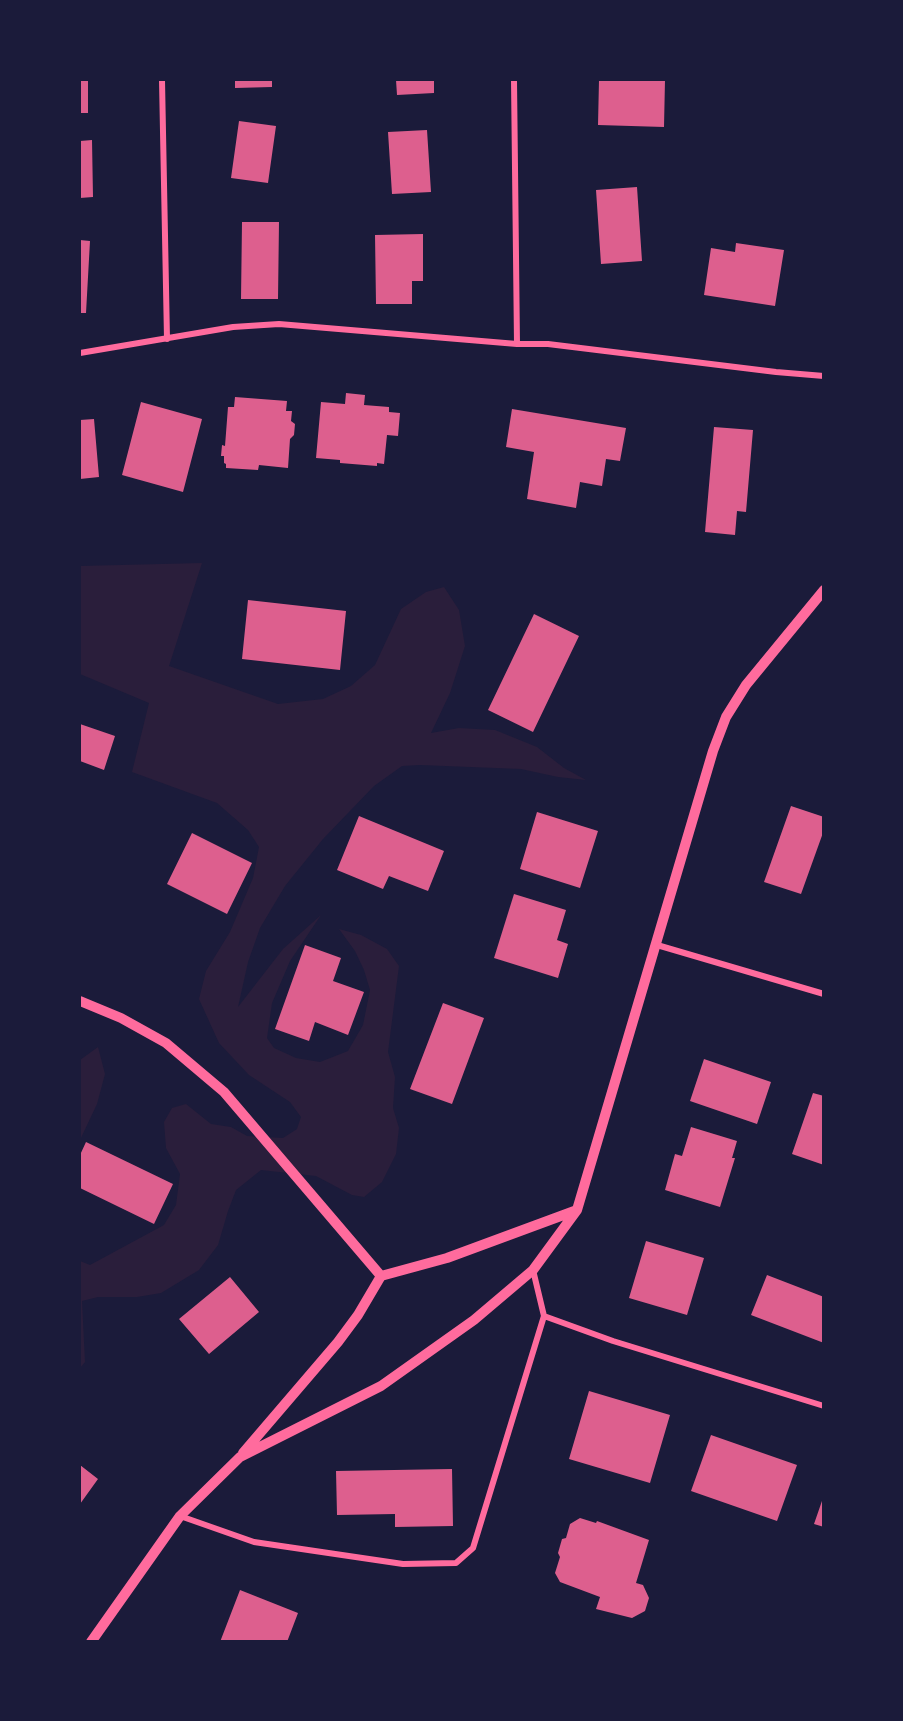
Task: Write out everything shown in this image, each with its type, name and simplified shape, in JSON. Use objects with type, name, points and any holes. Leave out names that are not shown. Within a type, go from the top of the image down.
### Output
[{"type":"street","points":[[162,80],[167,339]]},
{"type":"street","points":[[514,80],[517,344]]},
{"type":"street","points":[[80,353],[233,327],[279,324],[517,344],[548,344],[764,371],[824,376]]},
{"type":"street","points":[[240,1457],[381,1386],[474,1320],[533,1270],[577,1209],[713,752],[726,717],[746,685],[824,590]]},
{"type":"street","points":[[657,945],[824,994]]},
{"type":"street","points":[[80,1001],[121,1018],[166,1043],[221,1089],[381,1276]]},
{"type":"street","points":[[91,1641],[180,1516],[240,1457],[338,1342],[358,1315],[381,1276],[447,1258],[577,1209]]},
{"type":"street","points":[[180,1516],[254,1542],[403,1564],[456,1563],[472,1548],[544,1316],[533,1270]]},
{"type":"street","points":[[544,1316],[613,1341],[824,1406]]},
{"type":"shaded area","points":[[202,563],[169,666],[278,704],[323,699],[351,686],[375,665],[401,609],[426,592],[444,587],[459,610],[465,646],[450,693],[431,733],[459,728],[495,730],[537,747],[564,768],[586,780],[521,769],[402,766],[374,786],[323,839],[285,886],[260,928],[248,962],[238,1007],[283,949],[321,915],[290,961],[272,1003],[267,1038],[274,1048],[296,1058],[320,1062],[348,1051],[363,1025],[370,990],[355,951],[339,929],[361,935],[387,949],[399,966],[388,1052],[395,1077],[393,1108],[399,1128],[396,1154],[382,1182],[364,1197],[352,1195],[316,1176],[261,1170],[236,1190],[218,1245],[199,1270],[161,1293],[137,1297],[98,1297],[82,1301],[85,1362],[80,1368],[80,1261],[90,1265],[164,1225],[176,1205],[180,1174],[166,1148],[164,1122],[172,1108],[186,1104],[211,1124],[231,1127],[247,1136],[283,1138],[297,1129],[301,1117],[290,1102],[249,1075],[219,1043],[199,999],[206,971],[230,932],[253,878],[259,847],[248,830],[217,803],[132,772],[149,703],[80,674],[80,566]]},
{"type":"shaded area","points":[[98,1047],[105,1074],[97,1104],[80,1140],[80,1060]]},
{"type":"building","points":[[80,80],[88,80],[88,113],[80,113]]},
{"type":"building","points":[[235,80],[272,80],[272,87],[235,88]]},
{"type":"building","points":[[396,80],[434,80],[434,93],[397,95]]},
{"type":"building","points":[[599,80],[665,80],[664,127],[598,125]]},
{"type":"building","points":[[239,121],[276,126],[268,183],[231,178]]},
{"type":"building","points":[[427,130],[431,192],[392,194],[388,132]]},
{"type":"building","points":[[92,140],[93,197],[80,198],[80,141]]},
{"type":"building","points":[[637,187],[642,261],[601,264],[596,190]]},
{"type":"building","points":[[242,222],[279,222],[278,299],[241,299]]},
{"type":"building","points":[[423,234],[423,281],[412,281],[412,304],[376,304],[375,235]]},
{"type":"building","points":[[80,240],[90,241],[86,313],[80,313]]},
{"type":"building","points":[[736,243],[784,250],[775,306],[704,295],[711,248],[735,252]]},
{"type":"building","points":[[346,393],[365,395],[364,405],[389,407],[389,412],[400,413],[398,436],[387,435],[384,464],[377,463],[377,466],[340,463],[340,460],[316,458],[321,402],[345,404]]},
{"type":"building","points":[[235,397],[287,401],[286,411],[292,411],[291,421],[295,424],[294,435],[290,439],[288,468],[259,465],[258,470],[226,468],[224,456],[221,456],[222,445],[225,446],[228,407],[234,407]]},
{"type":"building","points":[[141,402],[202,419],[183,492],[122,475]]},
{"type":"building","points":[[512,409],[626,428],[620,461],[606,459],[602,486],[580,482],[576,508],[527,499],[534,452],[506,447]]},
{"type":"building","points":[[94,419],[99,477],[80,479],[80,420]]},
{"type":"building","points":[[714,427],[753,430],[746,512],[737,511],[735,535],[705,532]]},
{"type":"building","points":[[248,600],[346,611],[340,670],[242,659]]},
{"type":"building","points":[[534,614],[579,636],[533,732],[488,710]]},
{"type":"building","points":[[80,724],[115,736],[104,770],[80,761]]},
{"type":"building","points":[[791,806],[824,817],[824,830],[801,894],[764,882]]},
{"type":"building","points":[[537,812],[598,831],[580,888],[520,869]]},
{"type":"building","points":[[359,816],[444,851],[428,891],[389,876],[383,889],[337,870]]},
{"type":"building","points":[[192,833],[252,863],[227,914],[167,884]]},
{"type":"building","points":[[514,894],[566,910],[557,940],[568,944],[558,978],[494,958]]},
{"type":"building","points":[[305,945],[341,958],[333,981],[364,992],[348,1035],[315,1022],[309,1041],[275,1029]]},
{"type":"building","points":[[443,1003],[484,1018],[452,1104],[410,1089]]},
{"type":"building","points":[[704,1059],[771,1082],[757,1124],[690,1101]]},
{"type":"building","points":[[813,1093],[824,1096],[824,1165],[792,1154]]},
{"type":"building","points":[[691,1127],[737,1141],[732,1158],[735,1158],[720,1207],[665,1190],[675,1154],[682,1156]]},
{"type":"building","points":[[86,1142],[173,1184],[154,1224],[80,1188],[80,1155]]},
{"type":"building","points":[[646,1241],[704,1258],[687,1315],[629,1298]]},
{"type":"building","points":[[767,1275],[824,1297],[824,1343],[751,1315]]},
{"type":"building","points":[[230,1277],[259,1312],[209,1354],[179,1319]]},
{"type":"building","points":[[589,1391],[670,1415],[650,1483],[569,1459]]},
{"type":"building","points":[[711,1435],[797,1465],[777,1521],[691,1491]]},
{"type":"building","points":[[80,1465],[98,1479],[80,1504]]},
{"type":"building","points":[[452,1469],[453,1526],[395,1527],[395,1514],[337,1515],[336,1471]]},
{"type":"building","points":[[824,1498],[824,1527],[814,1524]]},
{"type":"building","points":[[580,1518],[596,1523],[597,1521],[649,1540],[636,1583],[643,1585],[649,1598],[645,1611],[632,1618],[596,1609],[600,1597],[560,1582],[555,1573],[562,1539],[566,1538],[570,1524]]},
{"type":"building","points":[[240,1590],[298,1613],[287,1642],[220,1642]]}]
